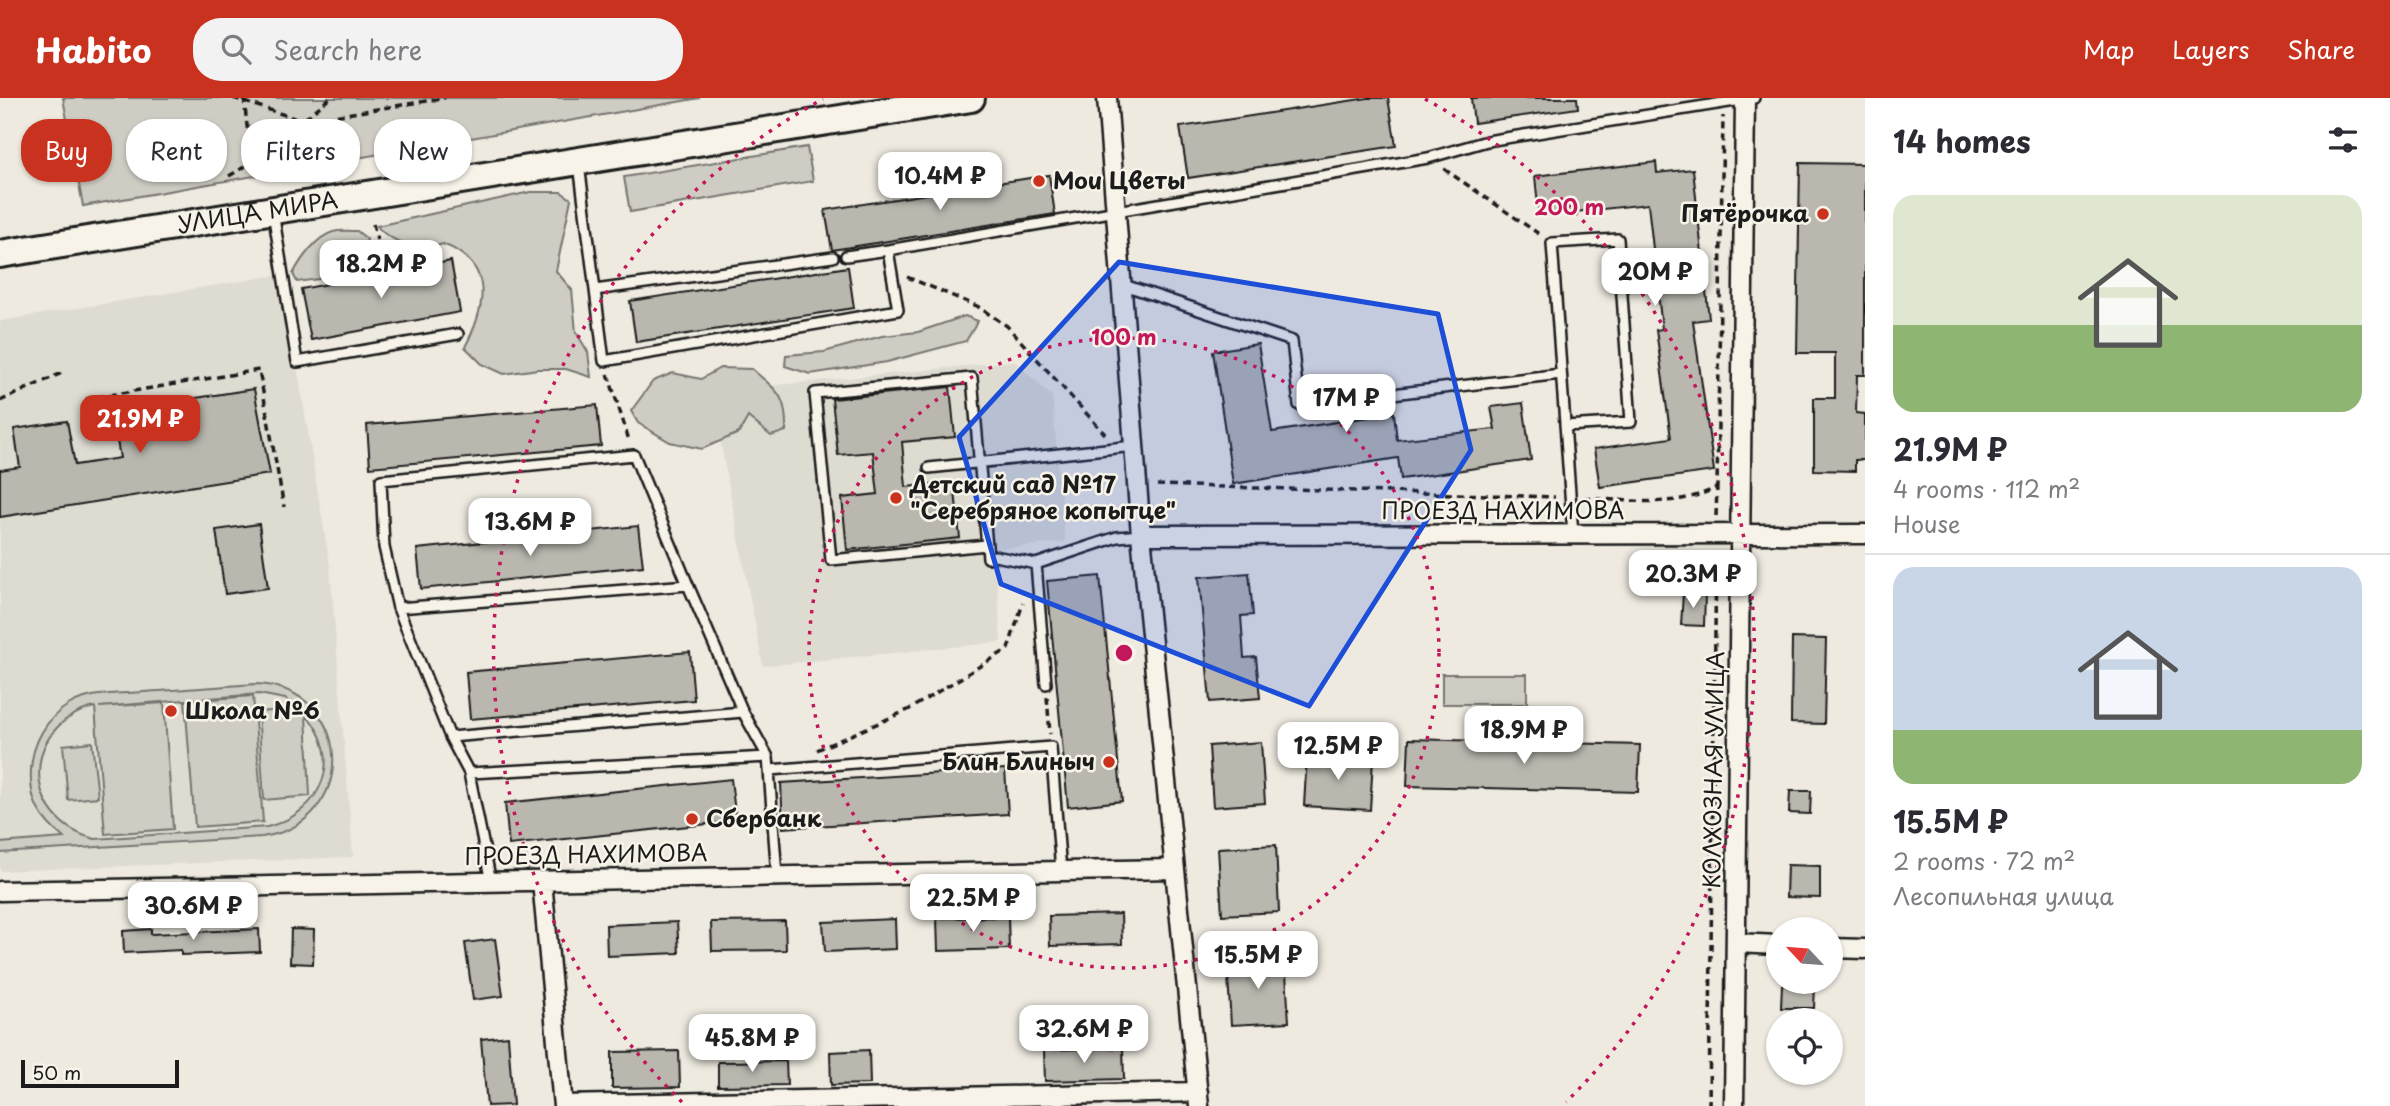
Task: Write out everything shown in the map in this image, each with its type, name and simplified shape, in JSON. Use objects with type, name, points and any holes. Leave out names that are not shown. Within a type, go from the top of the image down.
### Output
[{"type":"main road","name":"УЛИЦА МИРА","points":[[0,254],[971,98]]},
{"type":"street","points":[[542,881],[563,1105],[1198,1099],[1173,869],[1137,484],[1107,98]]},
{"type":"street","name":"КОЛХОЗНАЯ УЛИЦА","points":[[1734,1106],[1748,98]]},
{"type":"street","name":"ПРОЕЗД НАХИМОВА","points":[[1142,535],[1865,534]]},
{"type":"street","name":"ПРОЕЗД НАХИМОВА","points":[[0,891],[1173,869]]},
{"type":"street","points":[[1736,943],[1766,944]]},
{"type":"street","points":[[1843,948],[1865,949]]},
{"type":"lane","points":[[846,256],[1428,158],[1486,141],[1748,98]]},
{"type":"lane","points":[[579,161],[604,360],[898,310],[888,250]]},
{"type":"lane","points":[[273,210],[297,362],[458,334]]},
{"type":"lane","points":[[1565,426],[1631,422],[1618,239],[1552,243],[1561,374],[1573,535]]},
{"type":"lane","points":[[595,290],[833,257]]},
{"type":"lane","points":[[1121,284],[1292,341],[1299,405],[1561,374]]},
{"type":"lane","points":[[987,545],[831,560],[815,393],[972,378],[979,463],[987,545],[988,558],[995,556],[1036,564],[1117,537],[1142,535]]},
{"type":"lane","points":[[929,468],[1134,446]]},
{"type":"lane","points":[[491,882],[469,773],[450,737],[398,608],[384,547],[381,480],[634,455],[743,712],[768,757],[777,876]]},
{"type":"lane","points":[[1036,564],[1046,684]]},
{"type":"lane","points":[[398,608],[688,585]]},
{"type":"lane","points":[[450,737],[743,712]]},
{"type":"lane","points":[[770,770],[1051,747],[1061,871]]},
{"type":"lane","points":[[469,773],[768,757]]},
{"type":"path","points":[[233,98],[297,119]]},
{"type":"path","points":[[305,119],[330,98]]},
{"type":"path","points":[[315,119],[445,98]]},
{"type":"path","points":[[244,100],[246,119]]},
{"type":"path","points":[[1709,1106],[1723,103]]},
{"type":"path","points":[[1428,158],[1552,243]]},
{"type":"path","points":[[229,176],[241,169]]},
{"type":"path","points":[[373,223],[377,240]]},
{"type":"path","points":[[892,271],[977,306],[1007,326],[1109,437]]},
{"type":"path","points":[[604,360],[634,455]]},
{"type":"path","points":[[86,399],[259,370],[284,507]]},
{"type":"path","points":[[0,401],[64,372]]},
{"type":"path","points":[[1137,484],[1674,502],[1703,495],[1717,487]]},
{"type":"path","points":[[808,754],[908,710],[1008,649],[1024,601]]},
{"type":"path","points":[[1046,684],[1051,747]]},
{"type":"highlighted area","points":[[1119,262],[1438,314],[1471,450],[1309,706],[1001,584],[959,437]]},
{"type":"shaded area","points":[[63,98],[700,98],[472,138],[472,119],[374,119],[374,155],[360,158],[360,119],[241,119],[241,178],[227,181],[227,119],[126,119],[126,182],[220,182],[83,206],[79,182],[112,182],[112,119],[67,119]]},
{"type":"shaded area","points":[[807,147],[813,181],[630,212],[624,177]]},
{"type":"shaded area","points":[[530,192],[561,192],[571,199],[556,271],[572,290],[576,332],[588,352],[591,377],[566,369],[538,369],[504,374],[482,364],[465,347],[481,301],[478,274],[471,263],[459,252],[443,244],[423,250],[392,238],[377,226]]},
{"type":"shaded area","points":[[336,231],[357,231],[367,239],[359,266],[333,277],[297,282],[293,274],[315,244]]},
{"type":"shaded area","name":"Школа №6","points":[[277,275],[299,378],[330,566],[353,857],[0,871],[0,321]]},
{"type":"shaded area","points":[[965,316],[978,321],[966,341],[887,362],[810,374],[785,366],[786,355],[824,352],[882,336],[918,332]]},
{"type":"shaded area","name":"Детский сад №17 \"Серебряное копытце\"","points":[[1014,361],[1052,396],[1065,542],[995,549],[1001,642],[763,666],[711,392]]},
{"type":"shaded area","points":[[720,368],[752,369],[768,383],[779,395],[785,409],[786,431],[771,436],[748,417],[739,433],[702,449],[670,442],[638,423],[631,411],[653,381],[673,373],[701,379]]},
{"type":"shaded area","points":[[1442,674],[1527,674],[1527,704],[1442,704]]},
{"type":"shaded area","points":[[255,684],[288,691],[312,707],[327,730],[333,756],[330,783],[317,808],[294,827],[262,837],[0,853],[0,843],[64,838],[42,816],[34,800],[31,781],[34,750],[48,723],[62,709],[78,700],[96,695]],"holes":[[[259,694],[285,699],[299,709],[258,712],[264,800],[310,796],[306,715],[318,732],[324,749],[325,766],[322,782],[314,797],[302,810],[286,820],[267,827],[95,839],[71,829],[53,813],[43,794],[39,773],[43,751],[53,732],[70,717],[95,707],[105,834],[173,829],[164,703],[99,707]]]},
{"type":"shaded area","points":[[253,696],[263,822],[195,827],[185,701]]},
{"type":"shaded area","points":[[92,742],[98,797],[68,800],[63,745]]},
{"type":"building","points":[[1368,98],[1388,98],[1396,146],[1188,178],[1180,127]]},
{"type":"building","points":[[1471,98],[1577,98],[1578,108],[1474,123]]},
{"type":"building","points":[[1656,162],[1657,173],[1693,169],[1709,319],[1693,321],[1714,471],[1600,487],[1594,449],[1671,438],[1656,330],[1662,329],[1648,204],[1539,216],[1535,176]]},
{"type":"building","points":[[1800,163],[1865,164],[1865,375],[1857,375],[1856,413],[1865,414],[1865,460],[1855,460],[1855,471],[1814,470],[1814,398],[1835,398],[1835,353],[1797,353]]},
{"type":"building","points":[[1049,175],[1055,214],[832,250],[825,210]]},
{"type":"building","points":[[451,261],[460,312],[311,340],[301,289]]},
{"type":"building","points":[[848,267],[854,308],[636,342],[630,301]]},
{"type":"building","points":[[1258,344],[1272,432],[1394,413],[1397,440],[1495,429],[1491,407],[1523,403],[1531,460],[1401,479],[1398,458],[1233,484],[1213,351]]},
{"type":"building","points":[[950,387],[955,437],[902,442],[906,487],[954,482],[960,538],[847,550],[842,498],[878,494],[873,452],[838,455],[832,399]]},
{"type":"building","points":[[254,389],[270,474],[0,517],[0,470],[20,467],[14,429],[67,421],[75,465],[120,458],[112,411]]},
{"type":"building","points":[[597,405],[601,446],[370,467],[367,425]]},
{"type":"building","points":[[259,524],[268,588],[225,594],[216,530]]},
{"type":"building","points":[[638,526],[643,566],[421,589],[417,549]]},
{"type":"building","points":[[1249,573],[1253,615],[1241,616],[1244,658],[1256,657],[1260,698],[1210,702],[1199,577]]},
{"type":"building","points":[[1100,576],[1122,801],[1068,807],[1047,581]]},
{"type":"building","points":[[1683,594],[1705,595],[1704,626],[1681,625]]},
{"type":"building","points":[[1792,638],[1826,639],[1824,724],[1791,723]]},
{"type":"building","points":[[690,652],[694,700],[470,719],[466,672]]},
{"type":"building","points":[[1409,739],[1640,745],[1638,792],[1407,786]]},
{"type":"building","points":[[1261,742],[1265,803],[1213,807],[1209,746]]},
{"type":"building","points":[[1307,754],[1373,759],[1370,810],[1304,806]]},
{"type":"building","points":[[1005,769],[1008,814],[783,828],[781,783]]},
{"type":"building","points":[[731,779],[736,821],[509,845],[505,803]]},
{"type":"building","points":[[1790,791],[1811,791],[1810,814],[1789,813]]},
{"type":"building","points":[[1276,845],[1279,912],[1222,915],[1218,848]]},
{"type":"building","points":[[1787,865],[1820,866],[1820,898],[1786,897]]},
{"type":"building","points":[[1121,914],[1122,944],[1050,946],[1049,916]]},
{"type":"building","points":[[1008,917],[1009,949],[938,951],[937,918]]},
{"type":"building","points":[[895,919],[896,949],[825,952],[823,922]]},
{"type":"building","points":[[785,921],[786,950],[712,951],[711,922]]},
{"type":"building","points":[[677,922],[679,953],[607,956],[606,925]]},
{"type":"building","points":[[151,929],[151,934],[259,929],[260,952],[181,955],[181,950],[124,953],[123,931]]},
{"type":"building","points":[[291,929],[314,930],[313,964],[290,963]]},
{"type":"building","points":[[495,939],[503,996],[473,1000],[465,943]]},
{"type":"building","points":[[1285,957],[1289,1022],[1231,1025],[1227,960]]},
{"type":"building","points":[[1782,994],[1815,994],[1814,1008],[1781,1008]]},
{"type":"building","points":[[508,1036],[513,1105],[487,1106],[481,1039]]},
{"type":"building","points":[[1123,1048],[1124,1079],[1045,1081],[1044,1050]]},
{"type":"building","points":[[869,1050],[870,1084],[831,1085],[830,1052]]},
{"type":"building","points":[[679,1051],[680,1087],[612,1088],[612,1052]]},
{"type":"building","points":[[786,1061],[787,1085],[718,1086],[718,1062]]},
{"type":"place","name":"Мои Цветы","points":[[1039,181]]},
{"type":"place","name":"Пятёрочка","points":[[1823,214]]},
{"type":"place","name":"Детский сад №17 \"Серебряное копытце\"","points":[[896,498]]},
{"type":"place","name":"Школа №6","points":[[171,711]]},
{"type":"place","name":"Блин Блиныч","points":[[1109,762]]},
{"type":"place","name":"Сбербанк","points":[[692,819]]}]
